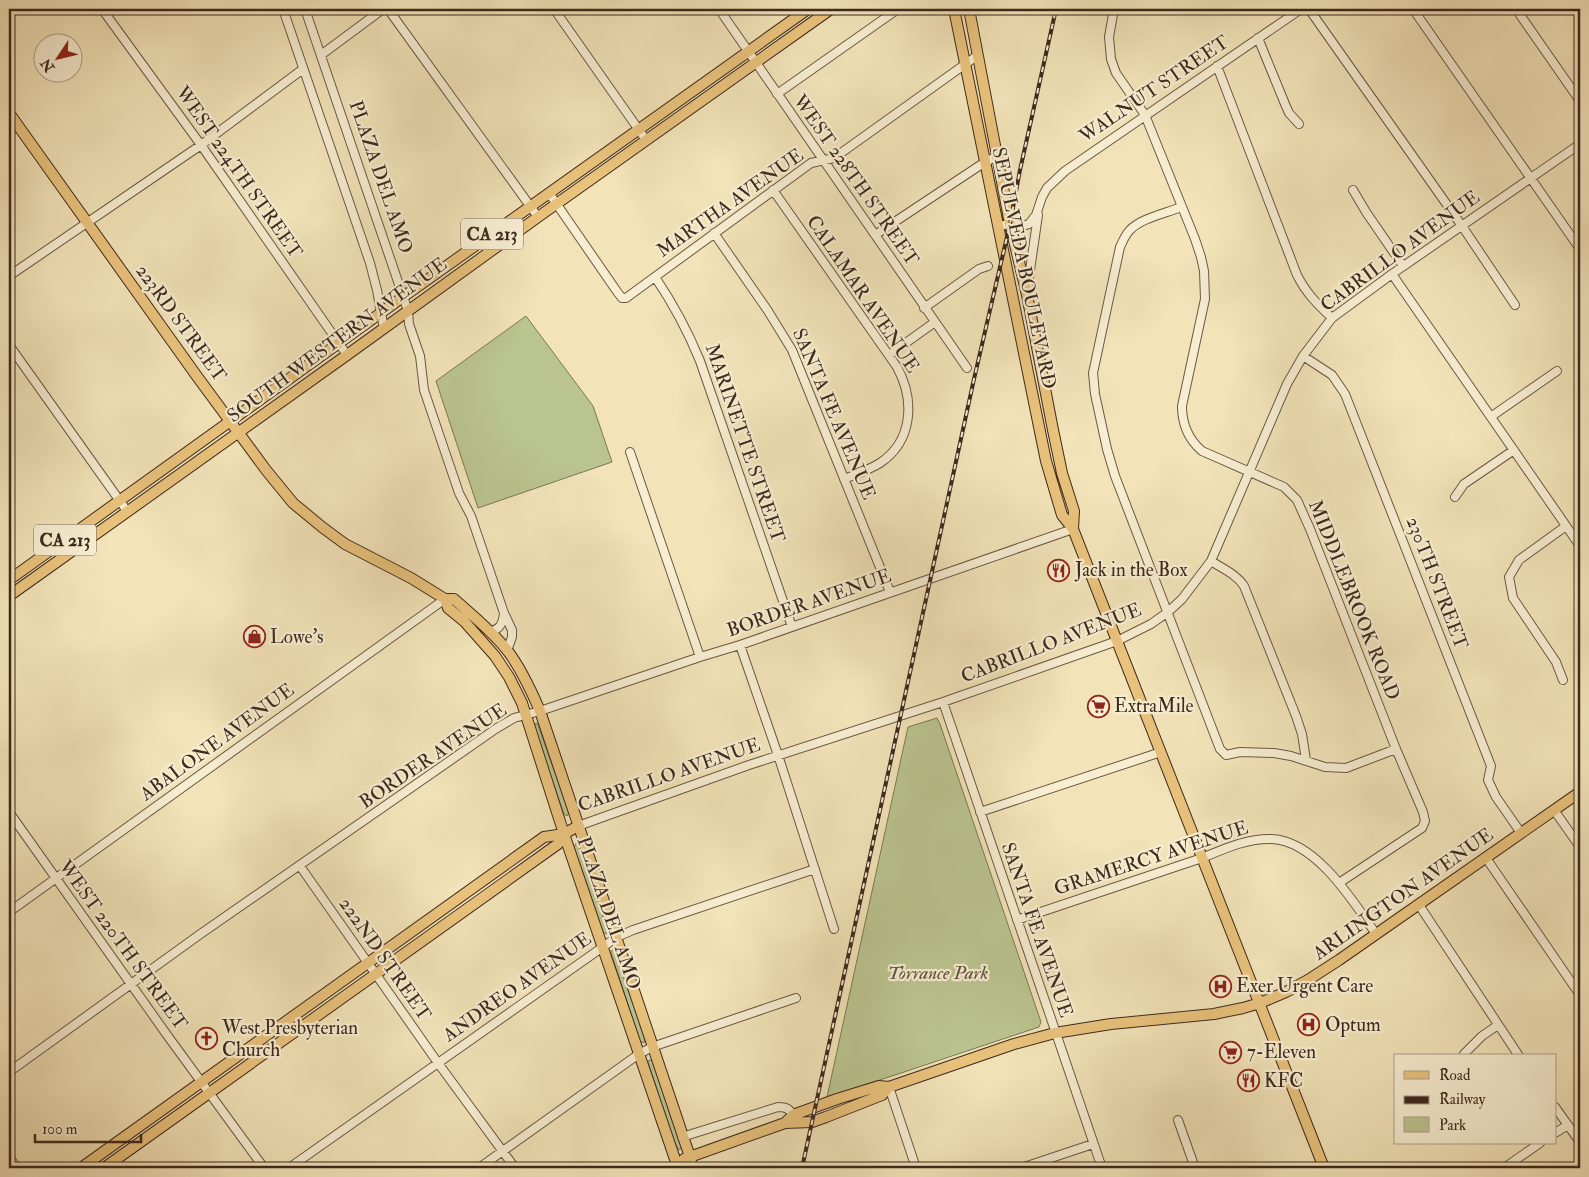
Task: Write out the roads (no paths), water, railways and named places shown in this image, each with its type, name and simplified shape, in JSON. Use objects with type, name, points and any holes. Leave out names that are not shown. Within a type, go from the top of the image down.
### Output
[{"type":"main road","name":"SOUTH WESTERN AVENUE","points":[[9,579],[808,9]]},
{"type":"main road","points":[[790,38],[797,25],[816,12],[817,9]]},
{"type":"main road","name":"SOUTH WESTERN AVENUE","points":[[9,596],[408,312],[538,216],[831,9]]},
{"type":"main road","name":"SEPULVEDA BOULEVARD","points":[[954,9],[1035,409],[1054,492],[1062,515],[1073,529],[1324,1168]]},
{"type":"main road","name":"SEPULVEDA BOULEVARD","points":[[969,9],[1010,224],[1027,295],[1048,407],[1062,473],[1074,511],[1073,529]]},
{"type":"main road","name":"223RD STREET","points":[[9,113],[277,484],[307,516],[346,544],[411,578],[445,599]]},
{"type":"main road","points":[[1035,409],[1048,407]]},
{"type":"main road","name":"PLAZA DEL AMO","points":[[675,1167],[603,946],[515,688],[494,656],[464,621],[448,608],[445,599],[454,599],[490,631],[507,650],[540,711],[690,1157]]},
{"type":"main road","name":"ARLINGTON AVENUE","points":[[785,1123],[793,1115],[879,1086],[889,1087],[1014,1044],[1055,1032],[1111,1024],[1214,1014],[1260,1003],[1310,979],[1580,792]]},
{"type":"main road","name":"CABRILLO AVENUE","points":[[81,1168],[544,837],[564,834],[578,826]]},
{"type":"main road","name":"CABRILLO AVENUE","points":[[104,1168],[558,844],[564,834]]},
{"type":"main road","name":"ARLINGTON AVENUE","points":[[675,1167],[690,1157],[785,1123],[812,1122],[882,1095],[889,1087]]},
{"type":"street","name":"WEST 224TH STREET","points":[[102,9],[202,144],[347,355]]},
{"type":"street","name":"PLAZA DEL AMO","points":[[283,9],[370,263],[384,329]]},
{"type":"street","name":"PLAZA DEL AMO","points":[[305,9],[408,312],[409,324],[420,356],[424,390],[459,493],[471,516],[504,613],[512,630],[512,637],[507,650]]},
{"type":"street","points":[[321,54],[383,9]]},
{"type":"street","points":[[388,9],[538,216]]},
{"type":"street","points":[[554,9],[646,140]]},
{"type":"street","name":"WEST 228TH STREET","points":[[719,9],[967,368]]},
{"type":"street","points":[[777,94],[898,9]]},
{"type":"street","name":"MIDDLEBROOK ROAD","points":[[1114,9],[1109,37],[1110,60],[1116,74],[1145,114],[1201,258],[1205,300],[1182,406],[1184,427],[1195,445],[1202,451],[1284,486],[1297,500],[1426,821],[1425,824],[1339,883]]},
{"type":"street","name":"WALNUT STREET","points":[[999,226],[1010,224],[1023,226],[1029,224],[1036,215],[1042,197],[1054,180],[1145,114],[1300,9]]},
{"type":"street","points":[[1309,9],[1462,226],[1515,305]]},
{"type":"street","points":[[1413,9],[1580,249]]},
{"type":"street","points":[[1516,9],[1580,101]]},
{"type":"street","points":[[1258,38],[1285,104],[1290,114],[1299,124]]},
{"type":"street","name":"MARTHA AVENUE","points":[[556,204],[618,293],[622,298],[626,298],[811,163],[834,158],[978,55]]},
{"type":"street","points":[[1218,66],[1297,275],[1310,297],[1332,318]]},
{"type":"street","points":[[9,276],[202,144],[303,69]]},
{"type":"street","name":"CABRILLO AVENUE","points":[[578,826],[1117,641],[1151,624],[1168,612],[1187,593],[1211,561],[1287,384],[1303,356],[1332,318],[1392,274],[1580,144]]},
{"type":"street","points":[[875,235],[985,162],[998,156]]},
{"type":"street","name":"CALAMAR AVENUE","points":[[774,190],[889,355],[902,376],[907,389],[909,402],[908,424],[904,436],[888,457],[879,464],[844,479]]},
{"type":"street","points":[[1353,190],[1404,266]]},
{"type":"street","points":[[549,193],[556,204]]},
{"type":"street","name":"WALNUT STREET","points":[[1027,295],[1039,207]]},
{"type":"street","points":[[1181,207],[1139,223],[1125,236],[1120,247],[1093,373],[1095,394],[1115,476],[1220,749],[1226,755],[1240,752],[1274,753],[1306,760],[1325,767],[1346,768],[1396,749]]},
{"type":"street","name":"SANTA FE AVENUE","points":[[714,233],[778,326],[792,350],[890,592]]},
{"type":"street","points":[[924,308],[979,269],[988,266]]},
{"type":"street","points":[[1392,274],[1492,416],[1580,546]]},
{"type":"street","name":"MARINETTE STREET","points":[[655,277],[678,312],[690,335],[792,627]]},
{"type":"street","points":[[889,355],[935,322]]},
{"type":"street","points":[[9,345],[127,511]]},
{"type":"street","name":"230TH STREET","points":[[1303,356],[1332,375],[1345,394],[1491,766],[1488,780],[1496,797],[1521,833]]},
{"type":"street","points":[[1492,416],[1557,371]]},
{"type":"street","points":[[1455,497],[1464,484],[1514,450]]},
{"type":"street","points":[[630,452],[700,657]]},
{"type":"street","points":[[1562,680],[1556,662],[1513,598],[1509,576],[1519,560],[1566,526]]},
{"type":"street","name":"BORDER AVENUE","points":[[9,1072],[131,984],[514,718],[740,645],[1073,529]]},
{"type":"street","points":[[1211,561],[1233,574],[1244,586],[1296,716],[1302,734],[1306,760]]},
{"type":"street","points":[[9,579],[22,586]]},
{"type":"street","name":"ABALONE AVENUE","points":[[9,912],[445,599]]},
{"type":"street","points":[[490,631],[495,630],[503,623],[504,613]]},
{"type":"street","points":[[740,645],[834,929]]},
{"type":"street","name":"SANTA FE AVENUE","points":[[943,702],[1102,1168]]},
{"type":"street","points":[[980,812],[1161,752]]},
{"type":"street","points":[[1554,810],[1580,848]]},
{"type":"street","name":"WEST 220TH STREET","points":[[9,812],[55,879],[264,1168]]},
{"type":"street","name":"GRAMERCY AVENUE","points":[[1017,920],[1247,841],[1272,839],[1284,840],[1307,852],[1324,867],[1339,883],[1376,934]]},
{"type":"street","points":[[1486,858],[1580,995]]},
{"type":"street","name":"222ND STREET","points":[[300,866],[438,1063],[515,1168]]},
{"type":"street","name":"ANDREO AVENUE","points":[[289,1168],[616,937],[815,869]]},
{"type":"street","points":[[1418,905],[1518,1054]]},
{"type":"street","points":[[479,1168],[639,1054],[652,1047],[796,998]]},
{"type":"street","points":[[1464,1054],[1482,1036],[1498,1025]]},
{"type":"street","points":[[889,1087],[916,1168]]},
{"type":"street","points":[[682,1137],[778,1107],[790,1110],[793,1115]]},
{"type":"street","points":[[1556,1108],[1580,1142]]},
{"type":"street","points":[[1178,1120],[1194,1168]]},
{"type":"street","points":[[1556,1132],[1568,1125]]},
{"type":"street","points":[[1021,1168],[1093,1144]]},
{"type":"street","points":[[1504,1168],[1539,1144]]},
{"type":"street","points":[[9,1157],[17,1168]]},
{"type":"street","points":[[690,1157],[694,1168]]},
{"type":"railway","points":[[802,1168],[1056,9]]},
{"type":"place","name":"Jack in the Box","points":[[1059,570]]},
{"type":"place","name":"Lowe's","points":[[254,637]]},
{"type":"place","name":"ExtraMile","points":[[1098,706]]},
{"type":"place","name":"Exer Urgent Care","points":[[1220,986]]},
{"type":"place","name":"Optum","points":[[1309,1025]]},
{"type":"place","name":"West Presbyterian Church","points":[[206,1039]]},
{"type":"place","name":"7-Eleven","points":[[1231,1052]]},
{"type":"place","name":"KFC","points":[[1248,1081]]},
{"type":"park label","name":"Torrance Park","points":[[938,973]]}]
